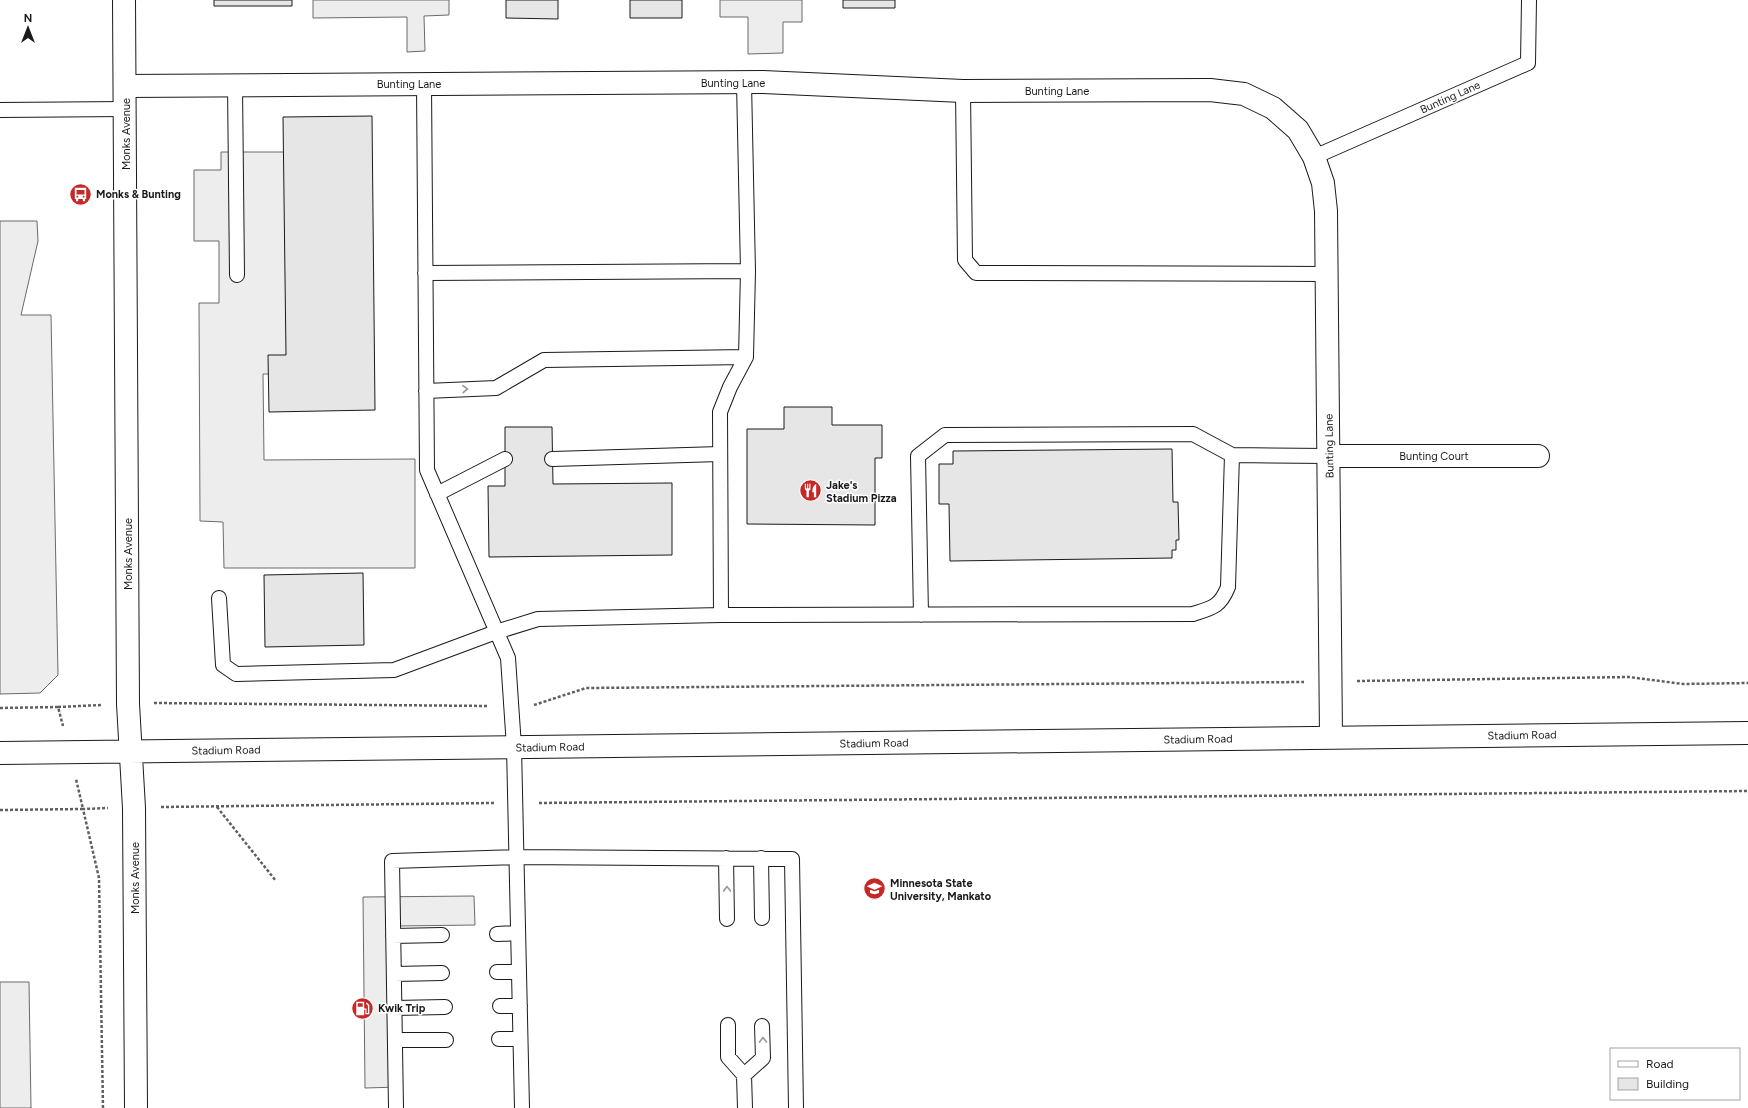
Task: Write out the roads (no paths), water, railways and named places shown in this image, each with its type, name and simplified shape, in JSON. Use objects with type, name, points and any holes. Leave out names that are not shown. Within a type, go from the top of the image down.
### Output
[{"type":"street","name":"Monks Avenue","points":[[124,0],[126,109],[128,704],[132,751],[134,808],[136,1108]]},
{"type":"street","name":"Bunting Lane","points":[[125,86],[763,82],[963,91],[1210,90],[1244,94],[1273,108],[1298,130],[1314,157],[1323,183],[1326,211],[1330,737]]},
{"type":"street","name":"Bunting Court","points":[[1329,456],[1538,456]]},
{"type":"street","name":"Stadium Road","points":[[0,753],[1748,733]]},
{"type":"lane","name":"Bunting Lane","points":[[1314,157],[1528,63],[1529,0]]},
{"type":"lane","points":[[721,615],[720,412],[730,387],[746,356],[748,271],[744,83]]},
{"type":"lane","points":[[424,84],[427,470],[508,658],[516,803],[522,1108]]},
{"type":"lane","points":[[235,85],[237,275]]},
{"type":"lane","points":[[963,91],[965,260],[976,273],[1327,274]]},
{"type":"lane","points":[[0,110],[126,109]]},
{"type":"lane","points":[[425,273],[748,271]]},
{"type":"lane","points":[[426,391],[496,388],[544,360],[746,356]]},
{"type":"lane","points":[[920,615],[918,456],[945,435],[1193,434],[1232,455],[1329,456]]},
{"type":"lane","points":[[552,459],[720,454]]},
{"type":"lane","points":[[219,598],[223,665],[236,674],[394,670],[496,632],[538,619],[721,615],[1193,614],[1208,609],[1223,599],[1228,587],[1232,455]]},
{"type":"lane","points":[[437,494],[505,459]]},
{"type":"lane","points":[[396,1108],[392,861],[516,857],[792,859],[796,1108]]},
{"type":"lane","points":[[726,858],[727,919]]},
{"type":"lane","points":[[761,858],[762,918]]},
{"type":"lane","points":[[497,934],[518,933]]},
{"type":"lane","points":[[393,936],[442,935]]},
{"type":"lane","points":[[497,972],[519,972]]},
{"type":"lane","points":[[394,974],[442,973]]},
{"type":"lane","points":[[500,1006],[520,1006]]},
{"type":"lane","points":[[394,1008],[445,1007]]},
{"type":"lane","points":[[728,1025],[728,1057],[744,1075],[745,1108]]},
{"type":"lane","points":[[744,1075],[763,1058],[762,1026]]},
{"type":"lane","points":[[499,1039],[520,1039]]},
{"type":"lane","points":[[395,1040],[446,1040]]},
{"type":"place","name":"Monks & Bunting","points":[[81,194]]},
{"type":"place","name":"Jake's Stadium Pizza","points":[[811,491]]},
{"type":"place","name":"Minnesota State University, Mankato","points":[[874,889]]},
{"type":"place","name":"Kwik Trip","points":[[363,1008]]}]
